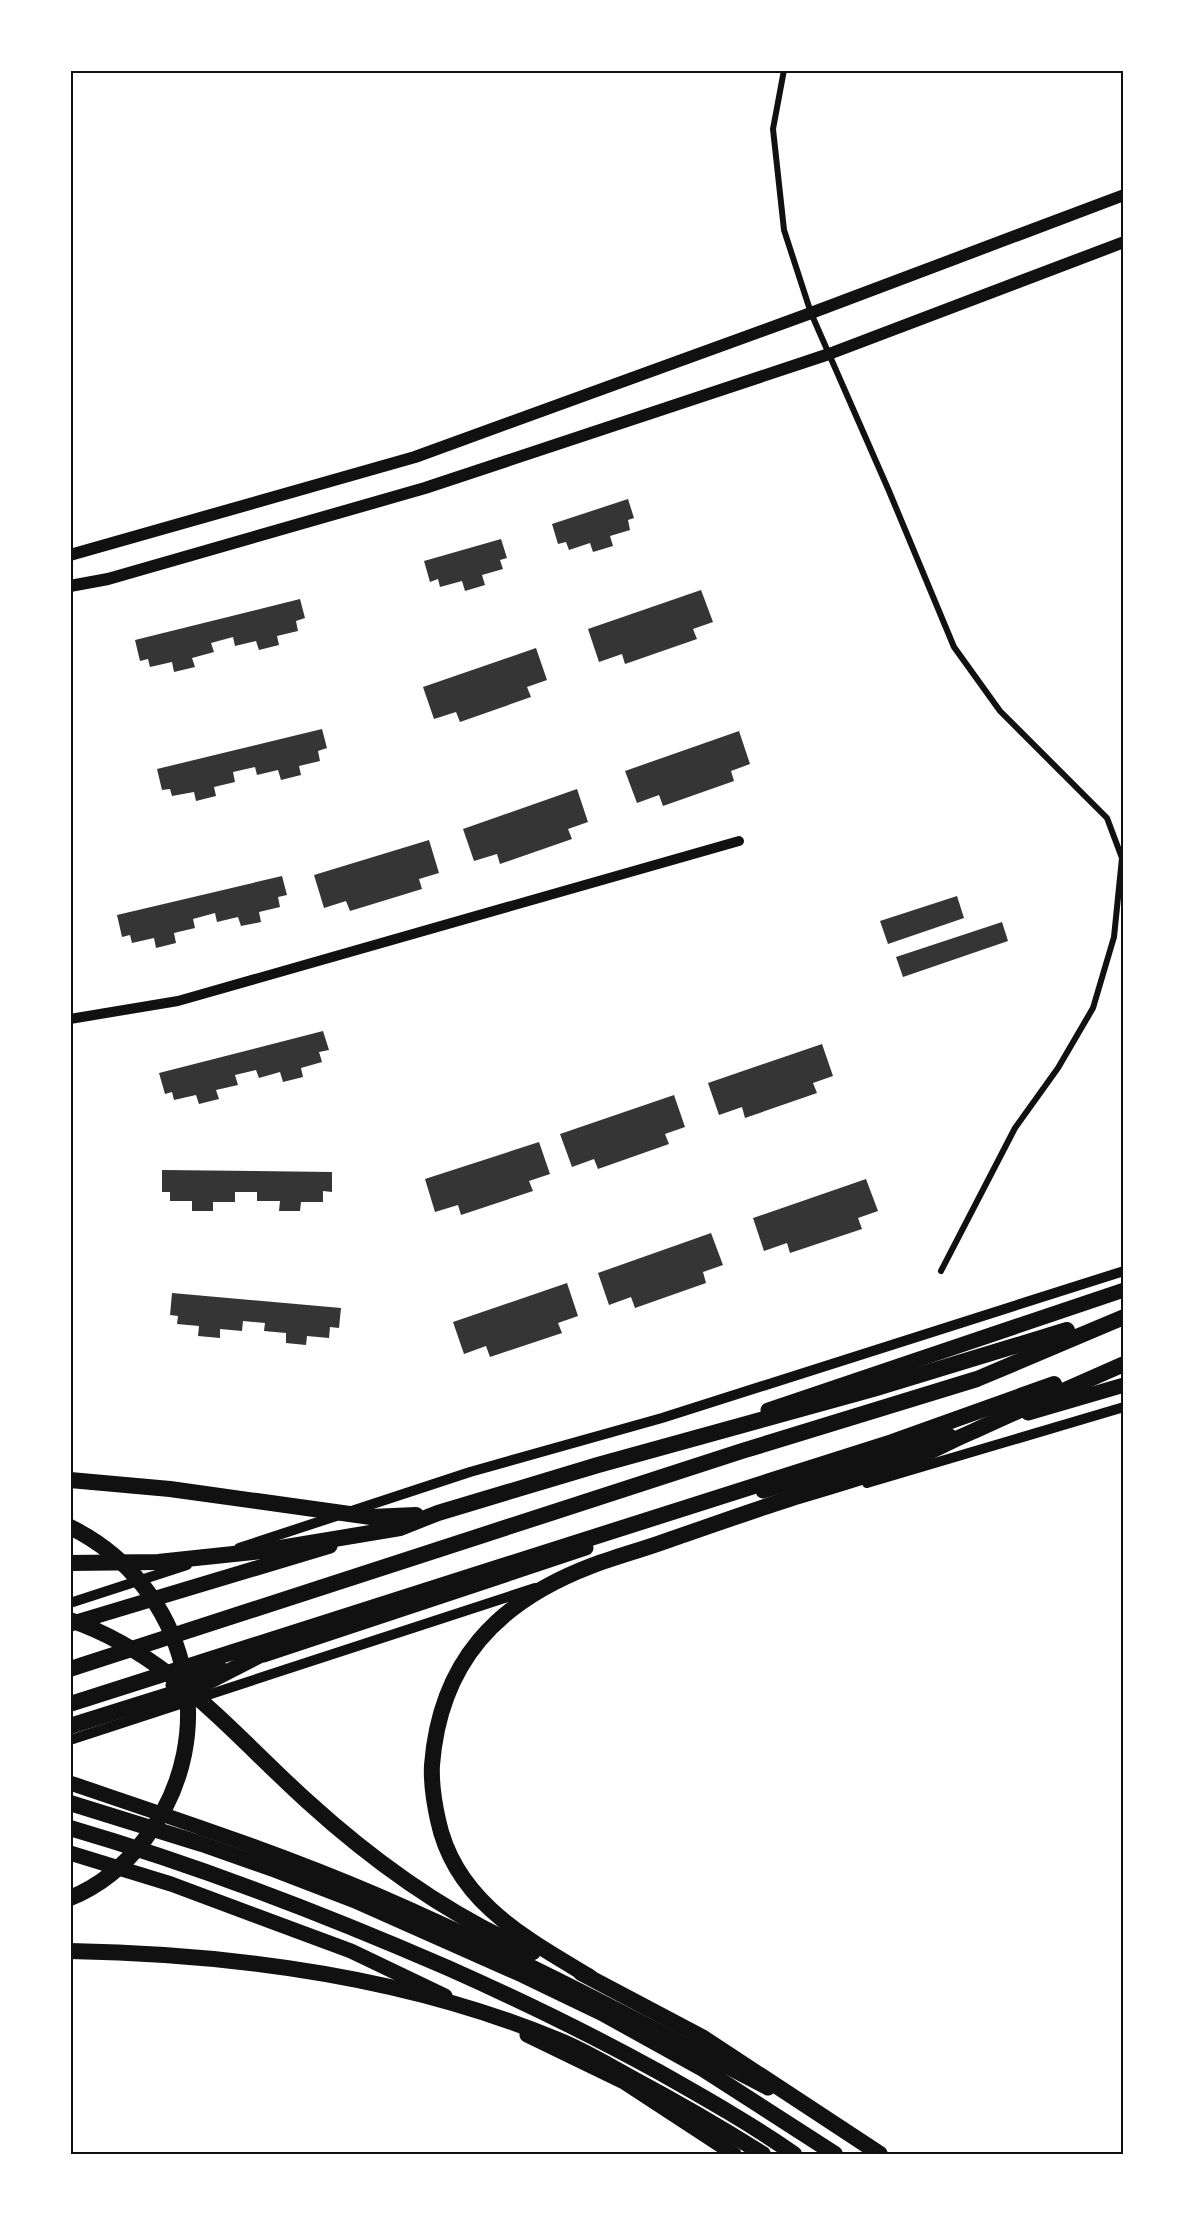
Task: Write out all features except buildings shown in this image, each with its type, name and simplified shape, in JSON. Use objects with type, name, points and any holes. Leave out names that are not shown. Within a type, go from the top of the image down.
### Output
[{"type":"highway","points":[[70,1563],[158,1562],[262,1551],[400,1528],[438,1513],[610,1462],[873,1389],[1124,1315]]},
{"type":"highway","points":[[70,1669],[742,1451],[977,1379],[1124,1315]]},
{"type":"highway","points":[[70,1704],[892,1442],[1124,1362]]},
{"type":"highway","points":[[881,2154],[702,2037],[590,1977],[519,1934],[466,1884],[450,1858],[439,1827],[433,1797],[432,1769],[435,1736],[443,1702],[458,1670],[479,1638],[502,1616],[532,1594],[589,1567],[764,1507],[898,1465],[1124,1362]]},
{"type":"highway","points":[[70,1480],[170,1489],[371,1518],[438,1513]]},
{"type":"highway","points":[[70,1527],[92,1537],[123,1562],[143,1583],[157,1603],[177,1646],[189,1708],[187,1743],[182,1767],[158,1823],[138,1848],[112,1874],[70,1898]]},
{"type":"highway","points":[[70,1622],[127,1645],[167,1672],[350,1839],[397,1875],[511,1943],[590,1977]]},
{"type":"highway","points":[[70,1726],[204,1684],[317,1626]]},
{"type":"highway","points":[[70,1803],[276,1870],[354,1900],[523,1975],[602,2013],[703,2069],[835,2154]]},
{"type":"highway","points":[[70,1828],[267,1893],[349,1925],[512,1996],[596,2038],[691,2090],[761,2131],[794,2154]]},
{"type":"highway","points":[[70,1951],[202,1957],[258,1964],[366,1982],[436,1999],[501,2019],[576,2048],[684,2106],[763,2154]]},
{"type":"main road","points":[[70,555],[415,457],[811,313],[1124,195]]},
{"type":"main road","points":[[70,586],[120,576],[425,488],[829,354],[1124,242]]},
{"type":"main road","points":[[70,1622],[678,1441],[1124,1290]]},
{"type":"main road","points":[[70,1719],[701,1510],[1124,1384]]},
{"type":"main road","points":[[70,1783],[204,1829],[376,1895],[549,1974],[833,2122],[881,2154]]},
{"type":"main road","points":[[70,1853],[171,1884],[351,1951],[624,2082],[732,2154]]},
{"type":"street","points":[[784,70],[773,129],[784,230],[811,313],[954,646],[1000,711],[1107,818],[1122,858],[1114,937],[1094,1008],[1058,1068],[1015,1128],[941,1271]]},
{"type":"street","points":[[70,1019],[178,1001],[739,841]]},
{"type":"street","points":[[70,1603],[470,1472],[662,1418],[1124,1271]]},
{"type":"street","points":[[70,1740],[710,1530],[1124,1407]]}]
